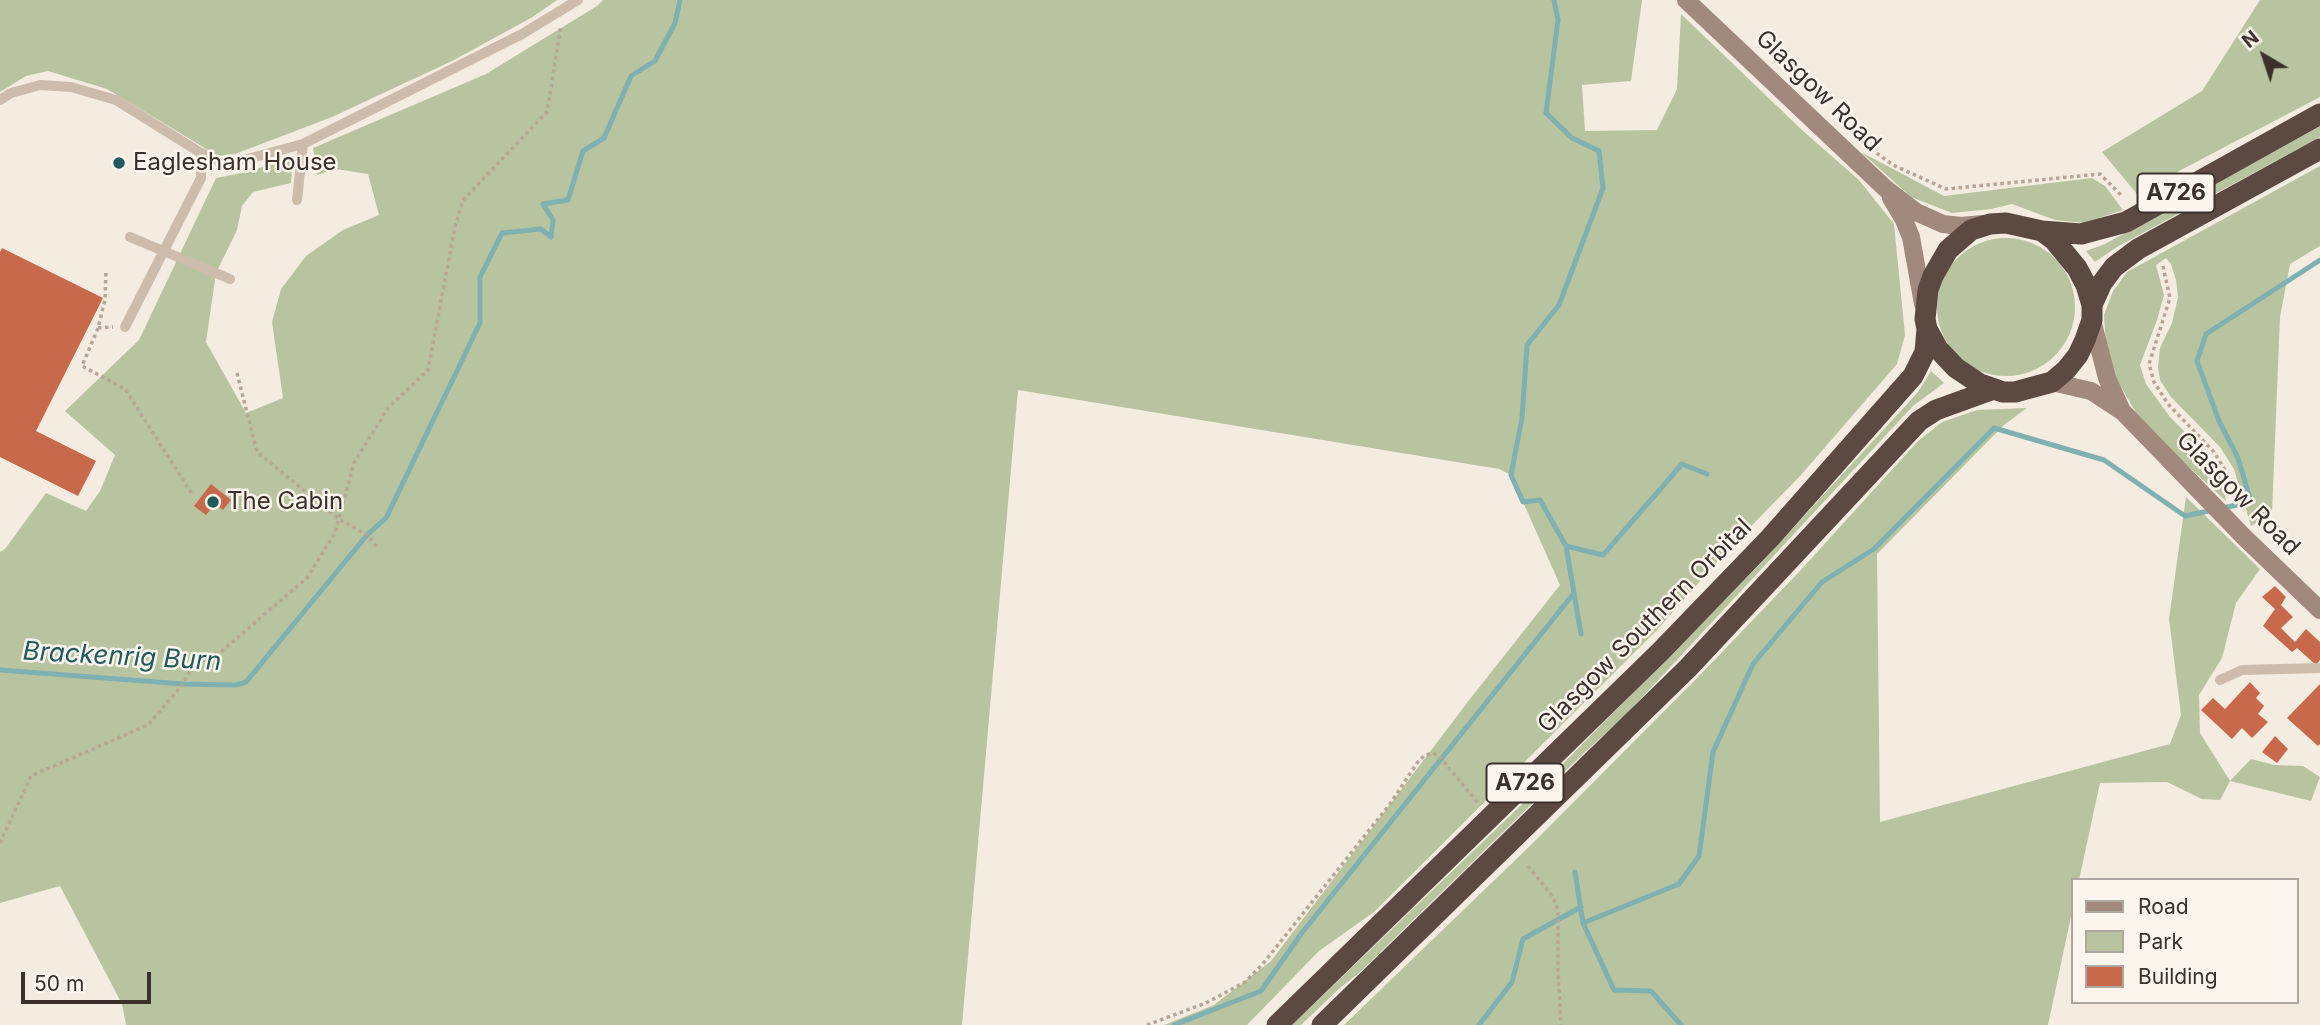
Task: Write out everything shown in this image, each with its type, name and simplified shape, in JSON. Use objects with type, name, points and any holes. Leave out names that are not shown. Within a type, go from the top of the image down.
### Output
[{"type":"highway","name":"A726","points":[[2320,114],[2126,222],[2081,234],[2042,231],[2006,223],[1990,224],[1972,230],[1959,239],[1940,261],[1928,290],[1926,324],[1938,349],[1970,379],[1993,389],[2015,392],[2053,382],[2078,355],[2102,283],[2114,267],[2138,249],[2320,149]]},
{"type":"highway","points":[[2042,231],[2061,246],[2077,268],[2086,285],[2092,312]]},
{"type":"highway","name":"Glasgow Southern Orbital","points":[[1278,1025],[1660,652],[1770,538],[1913,376],[1925,352],[1926,324]]},
{"type":"highway","name":"A726","points":[[1322,1025],[1688,668],[1919,421],[1936,410],[1993,389]]},
{"type":"main road","name":"Glasgow Road","points":[[1686,0],[1886,190],[1916,212],[1943,223],[1961,226],[1990,224]]},
{"type":"main road","name":"Glasgow Road","points":[[1886,190],[1905,220],[1911,237],[1926,324]]},
{"type":"main road","name":"Glasgow Road","points":[[2092,312],[2107,378],[2123,412]]},
{"type":"main road","name":"Glasgow Road","points":[[2053,382],[2091,391],[2123,412],[2244,537],[2320,610]]},
{"type":"lane","points":[[0,100],[11,93],[40,85],[71,87],[116,100],[201,153],[225,164],[303,144],[522,34],[578,0]]},
{"type":"lane","points":[[297,200],[303,144]]},
{"type":"lane","points":[[125,327],[201,178],[201,153]]},
{"type":"lane","points":[[130,237],[230,279]]},
{"type":"lane","points":[[2220,680],[2242,670],[2320,668]]},
{"type":"path","points":[[0,843],[31,776],[148,725],[183,684],[193,665],[222,651],[307,578],[335,533],[354,463],[388,408],[428,370],[463,200],[547,112],[563,9]]},
{"type":"path","points":[[1863,143],[1893,165],[1946,189],[2100,174],[2121,195]]},
{"type":"path","points":[[2163,266],[2170,298],[2149,364],[2154,382],[2168,404],[2214,452],[2236,488],[2244,537]]},
{"type":"path","points":[[106,272],[105,300],[82,366],[125,389],[192,494]]},
{"type":"path","points":[[237,373],[257,452],[339,519],[367,535],[379,550]]},
{"type":"path","points":[[1147,1025],[1206,1003],[1245,982],[1262,965],[1390,804],[1425,755],[1433,753],[1440,757],[1479,804]]},
{"type":"path","points":[[1528,866],[1553,897],[1558,911],[1561,1025]]},
{"type":"green space","points":[[0,0],[557,0],[531,18],[452,61],[332,117],[235,154],[218,156],[107,89],[48,71],[26,76],[0,92]]},
{"type":"green space","points":[[603,0],[1642,0],[1631,81],[1582,85],[1585,131],[1657,130],[1677,89],[1681,14],[1803,131],[1859,180],[1894,224],[1905,335],[1897,364],[1801,475],[1722,556],[1657,630],[1374,912],[1319,951],[1247,1025],[1164,1025],[1214,1005],[1271,961],[1560,585],[1511,475],[1499,469],[1018,390],[962,1025],[126,1025],[122,1004],[60,886],[0,903],[0,552],[46,493],[86,511],[100,491],[115,455],[65,411],[139,340],[216,178],[247,172],[293,157],[291,183],[253,192],[242,206],[237,230],[216,273],[206,342],[246,413],[283,398],[272,322],[281,289],[306,256],[343,230],[379,215],[368,174],[336,169],[317,175],[313,148],[486,74]]},
{"type":"green space","points":[[2260,0],[2320,0],[2320,97],[2179,171],[2142,200],[2102,152],[2202,91]]},
{"type":"green space","points":[[2320,126],[2320,137],[2117,247],[2095,262],[2086,251],[2105,244]]},
{"type":"green space","points":[[1861,152],[1944,196],[2092,178],[2105,186],[2123,210],[2084,223],[2055,220],[2012,204],[1952,213],[1911,197]]},
{"type":"green space","points":[[2320,166],[2320,246],[2290,264],[2280,317],[2272,513],[2251,526],[2234,469],[2220,447],[2171,397],[2160,380],[2160,348],[2172,323],[2178,297],[2176,280],[2166,258],[2156,265],[2164,295],[2140,365],[2146,384],[2170,417],[2208,455],[2223,481],[2226,501],[2143,425],[2116,378],[2106,347],[2104,315],[2113,291],[2127,272]]},
{"type":"green space","points":[[2006,238],[2032,243],[2055,258],[2070,281],[2075,307],[2070,333],[2055,356],[2032,371],[2006,376],[1980,371],[1957,356],[1942,333],[1937,307],[1942,281],[1957,258],[1980,243]]},
{"type":"green space","points":[[1931,371],[1944,383],[1913,406],[1622,719],[1359,973],[1301,1025],[1292,1025],[1542,785],[1760,564],[1918,392]]},
{"type":"green space","points":[[2027,408],[2004,425],[1877,554],[1880,822],[2170,744],[2181,715],[2169,619],[2186,497],[2260,569],[2236,603],[2222,658],[2199,695],[2200,733],[2230,781],[2220,800],[2202,799],[2167,782],[2100,783],[2079,878],[2072,878],[2072,912],[2048,1025],[1344,1025],[1535,841],[1698,677],[1799,572],[1918,441],[1942,422],[1977,410]]},
{"type":"green space","points":[[2251,759],[2275,765],[2303,766],[2320,777],[2311,801],[2230,781]]},
{"type":"building","points":[[2,248],[103,298],[36,431],[96,461],[78,496],[0,457]]},
{"type":"building","name":"The Cabin","points":[[211,484],[231,500],[223,510],[215,504],[206,515],[194,506]]},
{"type":"building","points":[[2275,586],[2286,597],[2281,605],[2293,617],[2281,628],[2295,642],[2306,629],[2320,642],[2320,660],[2316,665],[2297,648],[2292,652],[2263,626],[2275,609],[2262,597]]},
{"type":"building","points":[[2250,682],[2260,693],[2256,698],[2264,706],[2258,714],[2268,722],[2252,738],[2242,728],[2232,739],[2201,710],[2213,698],[2225,709]]},
{"type":"building","points":[[2320,684],[2320,744],[2318,746],[2287,718]]},
{"type":"building","points":[[2275,736],[2288,749],[2277,763],[2262,752]]},
{"type":"waterway","name":"Brackenrig Burn","points":[[0,670],[183,684],[236,685],[246,682],[367,535],[386,518],[480,323],[480,277],[502,233],[541,229],[551,237],[553,220],[543,204],[568,200],[583,151],[604,138],[631,76],[655,61],[675,23],[680,0]]},
{"type":"waterway","points":[[1554,0],[1558,20],[1546,113],[1572,138],[1599,151],[1603,188],[1559,305],[1527,345],[1522,418],[1511,475],[1523,502],[1540,500],[1566,546],[1581,634]]},
{"type":"waterway","points":[[1583,923],[1679,884],[1699,856],[1713,752],[1753,664],[1822,582],[1874,549],[1994,428],[2104,460],[2185,516],[2251,502],[2238,458],[2219,421],[2197,361],[2206,334],[2320,260]]},
{"type":"waterway","points":[[1566,546],[1603,555],[1682,464],[1707,474]]},
{"type":"waterway","points":[[1174,1025],[1261,991],[1301,934],[1574,593]]},
{"type":"waterway","points":[[1575,872],[1583,923],[1614,990],[1651,991],[1681,1025]]},
{"type":"waterway","points":[[1479,1025],[1512,982],[1523,939],[1581,907]]},
{"type":"place","name":"Eaglesham House","points":[[119,163]]},
{"type":"place","name":"The Cabin","points":[[213,502]]}]
